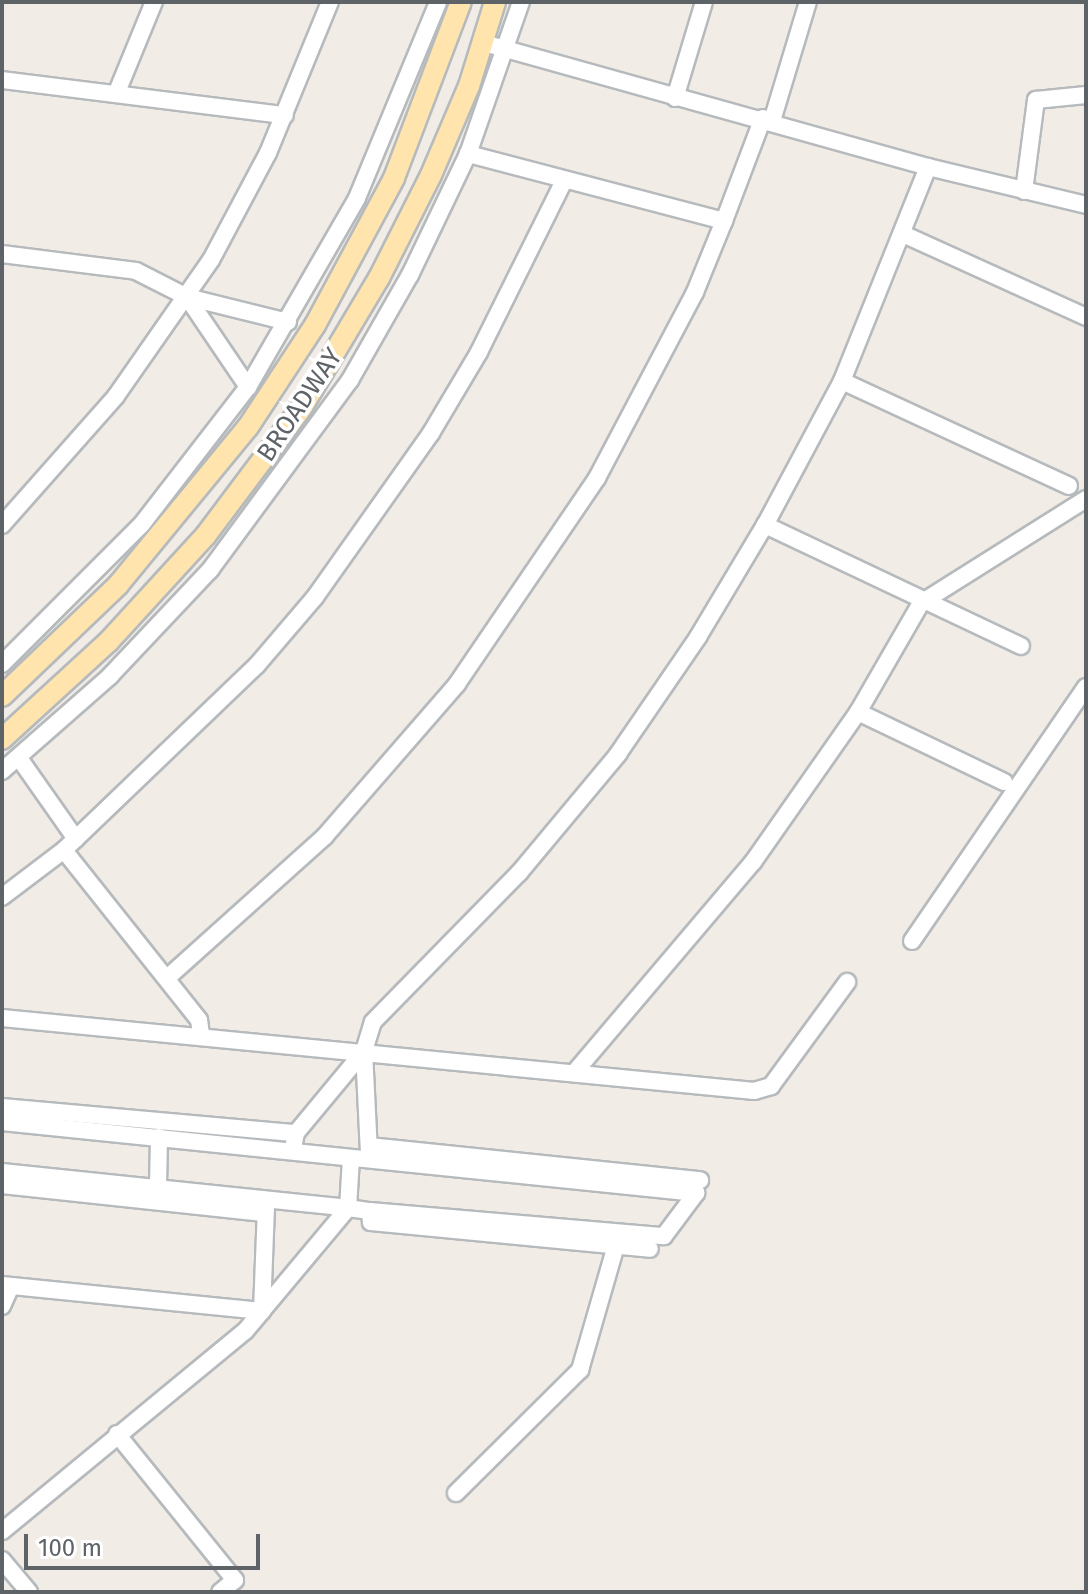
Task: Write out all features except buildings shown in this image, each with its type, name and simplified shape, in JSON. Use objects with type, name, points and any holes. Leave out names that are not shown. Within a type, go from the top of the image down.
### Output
[{"type":"main road","name":"BROADWAY","points":[[2,696],[91,613],[180,514],[248,427],[315,325],[377,209],[416,126],[461,2]]},
{"type":"main road","name":"BROADWAY","points":[[2,739],[109,641],[206,535],[302,407],[379,278],[431,175],[484,43],[495,2]]},
{"type":"street","points":[[117,92],[154,2]]},
{"type":"street","points":[[2,525],[116,396],[187,297],[285,115],[330,2]]},
{"type":"street","points":[[2,664],[74,596],[162,499],[248,387],[357,198],[438,2]]},
{"type":"street","points":[[2,771],[119,666],[224,553],[350,380],[410,275],[468,154],[521,2]]},
{"type":"street","points":[[675,98],[704,2]]},
{"type":"street","points":[[167,978],[325,836],[457,684],[597,478],[695,292],[768,120],[808,2]]},
{"type":"street","points":[[484,43],[506,52],[768,120],[928,167],[1086,205]]},
{"type":"street","points":[[2,80],[285,115]]},
{"type":"street","points":[[1024,191],[1036,100],[1086,95]]},
{"type":"street","points":[[468,154],[724,221]]},
{"type":"street","points":[[369,1153],[364,1051],[373,1022],[519,873],[618,754],[698,637],[765,525],[842,381],[928,167]]},
{"type":"street","points":[[2,897],[70,845],[257,665],[315,597],[431,433],[479,352],[564,181]]},
{"type":"street","points":[[357,198],[377,209]]},
{"type":"street","points":[[903,234],[1086,317]]},
{"type":"street","points":[[2,254],[136,271],[187,297],[288,322]]},
{"type":"street","points":[[187,297],[248,387]]},
{"type":"street","points":[[842,381],[1069,486]]},
{"type":"street","points":[[162,499],[180,514]]},
{"type":"street","points":[[574,1073],[753,862],[858,712],[921,603],[1086,499]]},
{"type":"street","points":[[765,525],[921,603],[1021,646]]},
{"type":"street","points":[[206,535],[224,553]]},
{"type":"street","points":[[912,941],[1086,687]]},
{"type":"street","points":[[858,712],[1004,782]]},
{"type":"street","points":[[19,758],[70,845],[199,1020],[201,1034]]},
{"type":"street","points":[[2,1018],[201,1034],[754,1091],[771,1086],[847,982]]},
{"type":"street","points":[[293,1152],[296,1133],[364,1051]]},
{"type":"street","points":[[2,1107],[296,1133]]},
{"type":"street","points":[[2,1122],[351,1158],[369,1153],[698,1186],[664,1236],[348,1208],[266,1206],[2,1185]]},
{"type":"street","points":[[158,1186],[159,1137]]},
{"type":"street","points":[[2,1531],[245,1331],[348,1208],[351,1158]]},
{"type":"street","points":[[2,1172],[158,1186],[266,1206]]},
{"type":"street","points":[[262,1311],[266,1206]]},
{"type":"street","points":[[370,1211],[371,1222],[650,1249]]},
{"type":"street","points":[[456,1493],[580,1370],[616,1245]]},
{"type":"street","points":[[2,1306],[6,1286],[262,1311]]},
{"type":"street","points":[[117,1434],[240,1586],[220,1592]]},
{"type":"street","points":[[2,1560],[29,1592]]}]
